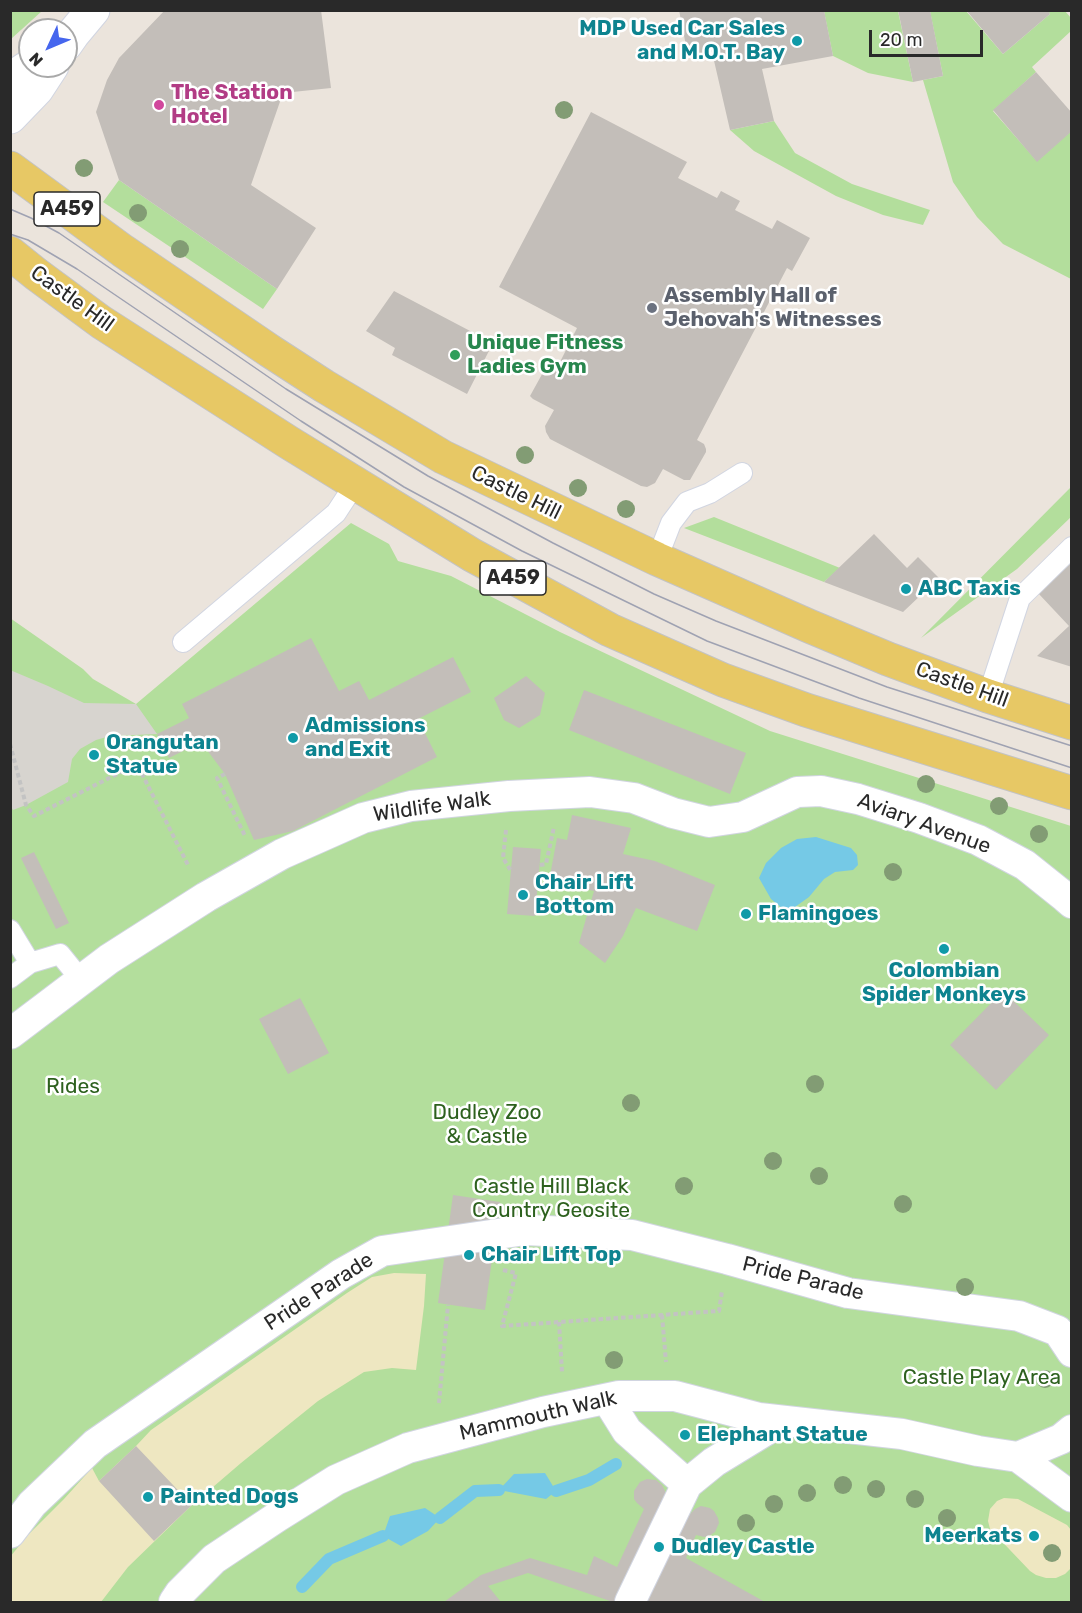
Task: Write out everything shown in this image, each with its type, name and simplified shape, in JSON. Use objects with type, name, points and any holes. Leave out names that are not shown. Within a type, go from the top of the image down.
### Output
[{"type":"main road","points":[[10,117],[37,89],[44,78]]},
{"type":"main road","name":"Castle Hill","points":[[10,168],[123,251],[261,345],[443,458],[657,559],[858,646],[988,696],[1071,723]]},
{"type":"main road","name":"Castle Hill","points":[[10,252],[101,322],[355,484],[472,555],[610,630],[723,680],[829,717],[1071,793]]},
{"type":"street","name":"Aviary Avenue","points":[[797,792],[821,791],[858,799],[978,840],[1025,865],[1071,903]]},
{"type":"street","name":"Wildlife Walk","points":[[10,1034],[109,959],[206,897],[282,854],[363,818],[411,806],[509,796],[590,792],[634,798],[673,813],[709,822],[743,817],[797,792]]},
{"type":"street","name":"Pride Parade","points":[[10,1533],[32,1504],[95,1444],[341,1274],[382,1251],[525,1230],[632,1235],[848,1293],[1018,1316],[1058,1331],[1071,1352]]},
{"type":"street","name":"Mammouth Walk","points":[[174,1602],[214,1559],[336,1480],[408,1448],[509,1420],[620,1396],[675,1396],[759,1418],[902,1434],[978,1451],[1018,1457]]},
{"type":"street","points":[[607,1399],[627,1431],[687,1484]]},
{"type":"street","points":[[630,1602],[687,1484],[714,1462],[781,1421]]},
{"type":"street","points":[[1018,1457],[1061,1439],[1071,1430]]},
{"type":"street","points":[[1018,1457],[1071,1497]]},
{"type":"lane","points":[[657,559],[671,523],[687,502],[710,493],[742,473]]},
{"type":"lane","points":[[183,642],[336,513],[355,484]]},
{"type":"lane","points":[[988,696],[1020,598],[1071,547]]},
{"type":"lane","points":[[10,930],[30,963]]},
{"type":"lane","points":[[10,978],[30,963],[60,954],[81,980]]},
{"type":"path","points":[[10,744],[26,805],[34,816],[136,764],[188,865],[198,860]]},
{"type":"path","points":[[225,774],[217,778],[262,867]]},
{"type":"path","points":[[509,796],[503,858],[511,871]]},
{"type":"path","points":[[236,841],[245,836]]},
{"type":"path","points":[[516,1273],[502,1326],[719,1311]]},
{"type":"path","points":[[440,1387],[448,1305]]},
{"type":"path","points":[[662,1315],[669,1396]]},
{"type":"path","points":[[559,1322],[564,1407]]},
{"type":"green space","points":[[11,10],[42,10],[34,18],[18,18],[18,33],[11,39]]},
{"type":"green space","points":[[824,11],[898,11],[913,82],[868,73],[833,56]]},
{"type":"green space","points":[[930,11],[966,11],[1003,54],[1050,14],[1048,11],[1065,11],[1071,18],[1071,31],[1032,67],[1036,72],[993,111],[1037,161],[1071,131],[1071,279],[1003,244],[977,217],[953,182],[923,80],[943,76]]},
{"type":"green space","points":[[774,121],[795,153],[852,184],[930,210],[923,225],[883,215],[836,196],[754,151],[730,130]]},
{"type":"green space","points":[[119,180],[277,289],[263,309],[103,202]]},
{"type":"green space","points":[[1071,487],[1071,517],[1017,569],[921,638]]},
{"type":"green space","points":[[714,517],[840,568],[824,582],[684,528]]},
{"type":"green space","name":"Dudley Zoo & Castle","points":[[351,523],[389,544],[398,561],[451,576],[560,632],[770,731],[1071,826],[1071,1602],[11,1602],[10,618],[83,669],[93,679],[136,704]]},
{"type":"sand","points":[[394,1273],[426,1274],[416,1370],[392,1368],[364,1372],[318,1401],[192,1505],[128,1567],[101,1602],[11,1602],[10,1557],[92,1468],[99,1481],[151,1430],[347,1293],[372,1277]]},
{"type":"sand","points":[[1004,1498],[1018,1499],[1067,1525],[1071,1530],[1071,1568],[1065,1574],[1056,1578],[1036,1575],[990,1529],[988,1521],[990,1509],[997,1501]]},
{"type":"shaded area","points":[[10,670],[84,703],[136,704],[157,734],[110,736],[96,740],[80,749],[72,759],[68,782],[13,810],[10,805]]},
{"type":"water","points":[[816,837],[851,848],[857,855],[858,865],[853,870],[835,872],[824,879],[809,897],[795,907],[783,909],[771,899],[759,878],[766,863],[781,848],[797,839]]},
{"type":"water","points":[[545,1473],[556,1491],[546,1499],[499,1490],[514,1474]]},
{"type":"water","points":[[425,1508],[440,1518],[428,1531],[401,1546],[383,1536],[390,1516]]},
{"type":"building","name":"The Station Hotel","points":[[165,10],[321,10],[331,88],[283,93],[251,185],[316,228],[277,289],[119,180],[96,112],[107,80],[119,58]]},
{"type":"building","name":"MDP Used Car Sales and M.O.T. Bay","points":[[679,10],[824,10],[833,56],[762,69],[774,121],[730,130],[712,52],[688,56]]},
{"type":"building","points":[[898,10],[930,10],[943,76],[913,82]]},
{"type":"building","points":[[966,10],[1048,10],[1050,14],[1003,54]]},
{"type":"building","points":[[1036,72],[1072,113],[1072,131],[1037,162],[993,110]]},
{"type":"building","name":"Assembly Hall of Jehovah's Witnesses","points":[[591,112],[687,162],[678,178],[717,198],[721,191],[740,201],[735,210],[772,229],[777,220],[810,238],[792,271],[787,268],[697,440],[704,444],[706,452],[690,480],[684,480],[663,469],[655,483],[647,487],[641,486],[550,439],[545,426],[554,410],[530,396],[546,367],[553,365],[557,368],[577,328],[499,287]]},
{"type":"building","points":[[394,291],[493,343],[467,394],[392,355],[395,348],[366,331]]},
{"type":"building","points":[[874,534],[907,568],[918,557],[939,578],[903,612],[824,582]]},
{"type":"building","points":[[1072,562],[1072,667],[1037,656],[1069,626],[1038,593]]},
{"type":"building","name":"Admissions and Exit","points":[[311,638],[339,691],[359,681],[369,700],[453,657],[471,692],[418,719],[437,757],[293,831],[254,840],[225,774],[201,742],[169,758],[157,734],[189,718],[182,704]]},
{"type":"building","points":[[526,676],[545,693],[540,715],[519,728],[504,720],[494,698]]},
{"type":"building","points":[[584,690],[746,753],[730,794],[569,730]]},
{"type":"building","points":[[572,815],[631,828],[623,854],[655,861],[715,885],[697,931],[636,908],[623,936],[605,963],[579,943],[594,891],[549,881],[557,838],[567,840]]},
{"type":"building","name":"Chair Lift Bottom","points":[[513,847],[541,849],[535,916],[507,914]]},
{"type":"building","points":[[34,852],[69,923],[56,929],[21,858]]},
{"type":"building","points":[[1003,991],[1049,1035],[996,1090],[950,1045]]},
{"type":"building","points":[[300,998],[329,1053],[288,1074],[259,1019]]},
{"type":"building","name":"Chair Lift Top","points":[[453,1195],[500,1202],[485,1310],[438,1303]]},
{"type":"building","points":[[136,1446],[192,1505],[154,1541],[99,1481]]},
{"type":"building","name":"Dudley Castle","points":[[647,1479],[656,1480],[662,1485],[665,1500],[690,1514],[701,1506],[710,1508],[718,1518],[719,1523],[715,1532],[704,1537],[696,1535],[686,1558],[765,1602],[613,1602],[528,1573],[488,1586],[501,1602],[444,1602],[481,1575],[530,1558],[587,1575],[594,1556],[617,1567],[644,1509],[634,1499],[634,1491],[640,1482]]},
{"type":"waterway","points":[[556,1491],[589,1480],[616,1464]]},
{"type":"waterway","points":[[440,1518],[475,1491],[499,1490]]},
{"type":"waterway","points":[[302,1587],[329,1559],[383,1536]]},
{"type":"tram line","points":[[10,209],[59,233],[286,389],[428,476],[553,543],[654,594],[716,621],[887,687],[1072,746]]},
{"type":"tram line","points":[[10,234],[28,240],[77,269],[301,421],[404,487],[522,551],[707,641],[859,698],[1072,768]]},
{"type":"place","name":"MDP Used Car Sales and M.O.T. Bay","points":[[797,41]]},
{"type":"place","name":"The Station Hotel","points":[[159,105]]},
{"type":"place","name":"Assembly Hall of Jehovah's Witnesses","points":[[652,308]]},
{"type":"place","name":"Unique Fitness Ladies Gym","points":[[455,355]]},
{"type":"place","name":"ABC Taxis","points":[[906,589]]},
{"type":"place","name":"Admissions and Exit","points":[[293,738]]},
{"type":"place","name":"Orangutan Statue","points":[[94,755]]},
{"type":"place","name":"Chair Lift Bottom","points":[[523,895]]},
{"type":"place","name":"Flamingoes","points":[[746,914]]},
{"type":"place","name":"Colombian Spider Monkeys","points":[[944,949]]},
{"type":"place","name":"Chair Lift Top","points":[[469,1255]]},
{"type":"place","name":"Elephant Statue","points":[[685,1435]]},
{"type":"place","name":"Painted Dogs","points":[[148,1497]]},
{"type":"place","name":"Meerkats","points":[[1034,1536]]},
{"type":"place","name":"Dudley Castle","points":[[659,1547]]},
{"type":"park label","name":"Rides","points":[[73,1087]]},
{"type":"park label","name":"Castle Hill Black Country Geosite","points":[[551,1199]]},
{"type":"park label","name":"Castle Play Area","points":[[982,1378]]}]
